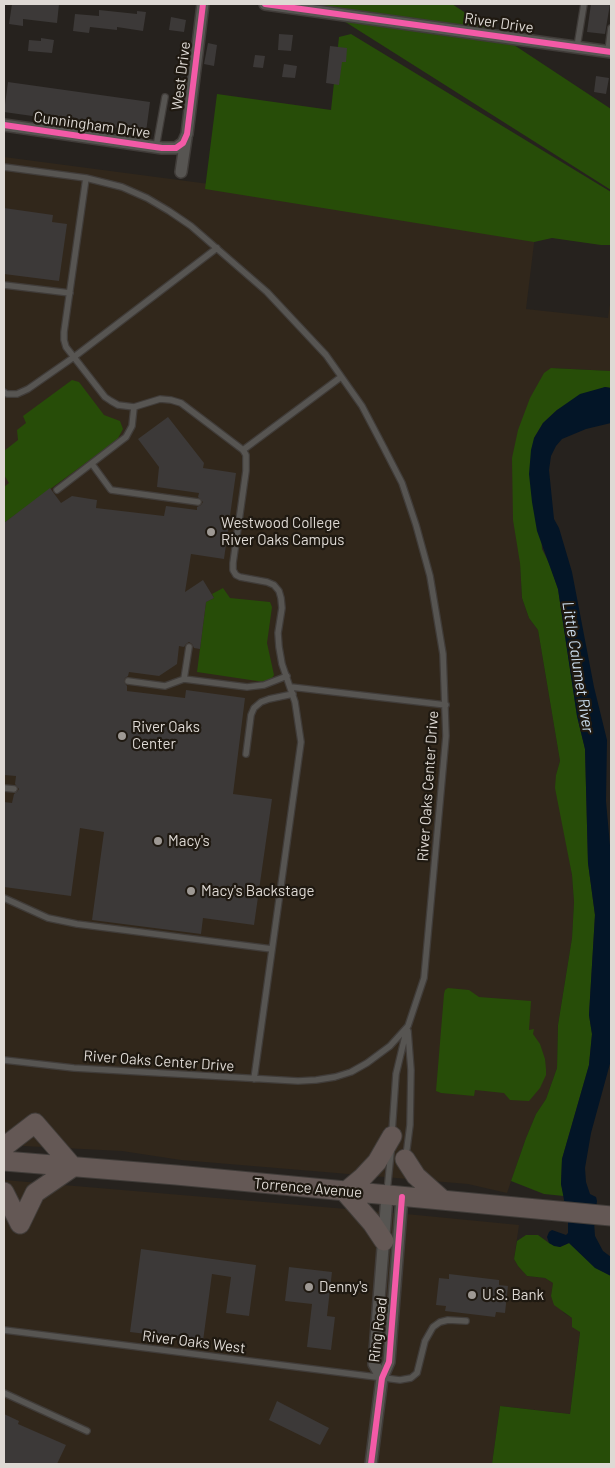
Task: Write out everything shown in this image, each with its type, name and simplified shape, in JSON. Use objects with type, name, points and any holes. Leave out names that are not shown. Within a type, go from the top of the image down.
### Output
[{"type":"main road","points":[[4,1147],[35,1123],[73,1167],[35,1193],[20,1224],[4,1192]]},
{"type":"main road","points":[[384,1240],[345,1192],[377,1162],[392,1136]]},
{"type":"main road","points":[[406,1160],[416,1176],[442,1200]]},
{"type":"main road","name":"Torrence Avenue","points":[[4,1161],[611,1216]]},
{"type":"street","name":"West Drive","points":[[181,172],[203,4]]},
{"type":"street","name":"River Drive","points":[[265,4],[610,51]]},
{"type":"street","name":"Cunningham Drive","points":[[4,125],[169,149],[176,148]]},
{"type":"street","name":"West Drive","points":[[176,148],[183,143],[187,134]]},
{"type":"street","name":"Ring Road","points":[[382,1378],[374,1364],[384,1240],[395,1196]]},
{"type":"street","name":"Ring Road","points":[[371,1464],[382,1378],[389,1362],[395,1196]]},
{"type":"lane","points":[[577,47],[584,4]]},
{"type":"lane","points":[[610,51],[611,28]]},
{"type":"lane","points":[[156,147],[164,97]]},
{"type":"lane","name":"River Oaks Center Drive","points":[[4,167],[86,178],[122,187],[147,198],[191,226],[217,248],[267,292],[326,355],[362,406],[402,483],[430,576],[443,660],[446,705],[446,736],[424,978],[408,1026],[390,1046],[368,1063],[348,1073],[316,1080],[254,1079],[74,1068],[4,1060]]},
{"type":"lane","points":[[86,178],[64,340],[66,347],[106,397],[118,405],[134,407],[160,399],[180,403],[243,450],[246,455],[246,471],[233,570],[236,576],[240,578],[267,582],[274,585],[279,591],[282,608],[278,633],[279,647],[299,716],[301,742],[254,1079]]},
{"type":"lane","points":[[4,392],[7,394],[17,394],[28,389],[74,357],[217,248]]},
{"type":"lane","points":[[4,285],[70,293]]},
{"type":"lane","points":[[243,450],[341,377]]},
{"type":"lane","points":[[57,490],[120,442],[130,432],[134,418],[134,407]]},
{"type":"lane","points":[[92,464],[111,490],[198,502]]},
{"type":"lane","points":[[184,679],[189,647]]},
{"type":"lane","points":[[128,681],[165,686],[184,679],[247,687],[264,685],[287,676]]},
{"type":"lane","points":[[291,687],[446,705]]},
{"type":"lane","points":[[246,754],[251,715],[254,708],[261,702],[269,699],[293,694]]},
{"type":"lane","points":[[4,788],[14,789]]},
{"type":"lane","points":[[4,898],[48,918],[72,923],[272,949]]},
{"type":"lane","points":[[395,1196],[392,1136],[396,1074],[408,1026]]},
{"type":"lane","points":[[406,1160],[410,1125],[411,1070],[408,1026]]},
{"type":"lane","name":"River Oaks West","points":[[4,1330],[400,1380],[411,1378],[417,1373],[425,1341],[433,1327],[440,1322],[448,1320],[466,1321]]},
{"type":"lane","points":[[4,1394],[87,1431]]},
{"type":"shaded area","name":"River Oaks Center","points":[[4,157],[536,227],[526,309],[608,318],[611,297],[611,371],[551,368],[520,563],[522,598],[529,618],[538,630],[560,761],[556,775],[572,875],[574,902],[572,938],[558,1025],[557,1068],[546,1099],[536,1114],[526,1138],[507,1193],[468,1184],[181,1160],[122,1151],[4,1145]]},
{"type":"shaded area","points":[[4,1180],[519,1225],[514,1259],[518,1266],[527,1276],[545,1278],[553,1283],[551,1296],[564,1313],[572,1318],[580,1331],[570,1414],[500,1406],[492,1464],[4,1464]]},
{"type":"green space","points":[[317,4],[452,4],[611,109],[611,190]]},
{"type":"green space","points":[[351,34],[611,192],[611,245],[552,238],[534,242],[205,189],[217,94],[331,110],[339,37]]},
{"type":"green space","points":[[551,368],[611,371],[611,388],[605,387],[557,410],[543,423],[534,438],[542,549],[558,589],[577,716],[585,749],[588,863],[595,915],[589,1015],[592,1034],[589,1065],[562,1159],[561,1184],[564,1196],[544,1194],[511,1181],[526,1138],[536,1114],[546,1099],[557,1068],[558,1025],[572,938],[574,902],[572,875],[555,788],[560,761],[538,630],[529,618],[522,598],[520,563],[513,520],[512,458],[518,430],[530,398],[544,373]]},
{"type":"green space","points":[[72,380],[79,382],[104,415],[120,421],[123,429],[117,440],[4,523],[4,487],[9,483],[4,475],[4,451],[18,440],[17,430],[26,423],[23,416]]},
{"type":"green space","points":[[223,588],[230,598],[270,602],[272,607],[267,643],[274,675],[271,680],[264,682],[197,672],[206,602],[214,598],[212,594]]},
{"type":"green space","points":[[448,988],[469,990],[479,997],[531,1001],[529,1030],[534,1029],[533,1034],[540,1044],[545,1059],[546,1075],[540,1088],[529,1101],[510,1100],[504,1093],[475,1090],[474,1096],[436,1091],[444,994]]},
{"type":"green space","points":[[526,1235],[538,1235],[549,1243],[560,1247],[569,1243],[595,1267],[611,1276],[611,1464],[492,1464],[500,1406],[570,1414],[580,1332],[572,1327],[572,1318],[554,1305],[551,1296],[553,1283],[545,1278],[527,1276],[514,1259],[517,1241]]},
{"type":"water","name":"Little Calumet River","points":[[605,387],[611,388],[611,423],[586,429],[562,439],[551,456],[549,470],[554,519],[559,528],[572,572],[594,687],[607,740],[606,801],[611,857],[611,1060],[591,1133],[585,1168],[586,1182],[590,1194],[596,1197],[597,1201],[594,1222],[595,1236],[603,1251],[611,1257],[611,1276],[595,1268],[569,1243],[560,1247],[554,1246],[549,1243],[547,1237],[552,1230],[566,1235],[568,1233],[568,1221],[561,1184],[562,1159],[589,1065],[592,1034],[589,1015],[595,915],[588,863],[585,749],[577,716],[558,589],[537,531],[529,474],[534,438],[543,423],[557,410],[580,394]]},
{"type":"building","points":[[12,4],[59,4],[57,23],[23,19],[23,26],[9,24]]},
{"type":"building","points":[[591,4],[610,4],[605,34],[587,32]]},
{"type":"building","points":[[99,10],[137,14],[137,11],[146,12],[143,31],[117,27],[117,30],[90,27],[89,33],[73,31],[75,14],[99,16]]},
{"type":"building","points":[[171,17],[186,20],[184,32],[169,30]]},
{"type":"building","points":[[279,34],[293,35],[291,51],[278,50]]},
{"type":"building","points":[[41,38],[54,40],[52,53],[28,51],[29,40],[41,41]]},
{"type":"building","points":[[208,43],[217,45],[214,66],[204,64]]},
{"type":"building","points":[[330,46],[347,48],[346,62],[342,62],[339,85],[326,83]]},
{"type":"building","points":[[255,55],[265,56],[263,68],[253,67]]},
{"type":"building","points":[[284,64],[297,66],[295,78],[282,77]]},
{"type":"building","points":[[596,76],[609,78],[606,94],[594,92]]},
{"type":"building","points":[[8,82],[150,102],[146,132],[4,112]]},
{"type":"building","points":[[4,208],[53,215],[52,222],[67,224],[59,281],[4,274]]},
{"type":"building","name":"River Oaks Center","points":[[168,417],[204,463],[203,468],[236,473],[224,559],[191,554],[185,592],[203,580],[214,598],[206,602],[200,649],[194,648],[189,642],[184,647],[179,646],[177,664],[159,676],[129,672],[124,682],[127,686],[127,691],[185,698],[186,690],[245,698],[233,794],[272,799],[254,925],[203,918],[201,934],[92,920],[104,832],[80,828],[71,896],[4,887],[4,802],[12,803],[14,794],[19,789],[15,784],[16,776],[4,775],[4,523],[50,488],[61,503],[72,496],[97,500],[96,508],[164,516],[166,506],[197,510],[197,507],[203,502],[198,497],[199,493],[157,487],[159,467],[138,439]]},
{"type":"building","points":[[141,1249],[256,1265],[249,1316],[226,1313],[231,1277],[212,1274],[203,1341],[130,1332]]},
{"type":"building","name":"Denny's","points":[[289,1267],[332,1272],[327,1316],[335,1317],[331,1350],[307,1347],[312,1304],[285,1301]]},
{"type":"building","name":"U.S. Bank","points":[[449,1274],[499,1280],[499,1285],[508,1286],[505,1313],[496,1312],[495,1317],[445,1311],[446,1306],[436,1305],[439,1278],[449,1279]]},
{"type":"building","points":[[277,1401],[329,1428],[320,1445],[269,1420]]},
{"type":"building","points":[[4,1414],[19,1421],[18,1424],[66,1445],[57,1464],[4,1464]]},
{"type":"cycle path","points":[[4,125],[162,148],[176,148],[183,143],[187,134],[203,4]]},
{"type":"cycle path","points":[[265,4],[611,52]]},
{"type":"cycle path","points":[[371,1464],[382,1378],[389,1362],[402,1197]]},
{"type":"place","name":"Westwood College River Oaks Campus","points":[[211,532]]},
{"type":"place","name":"River Oaks Center","points":[[122,736]]},
{"type":"place","name":"Macy's","points":[[158,841]]},
{"type":"place","name":"Macy's Backstage","points":[[191,891]]},
{"type":"place","name":"Denny's","points":[[309,1287]]},
{"type":"place","name":"U.S. Bank","points":[[472,1295]]}]
